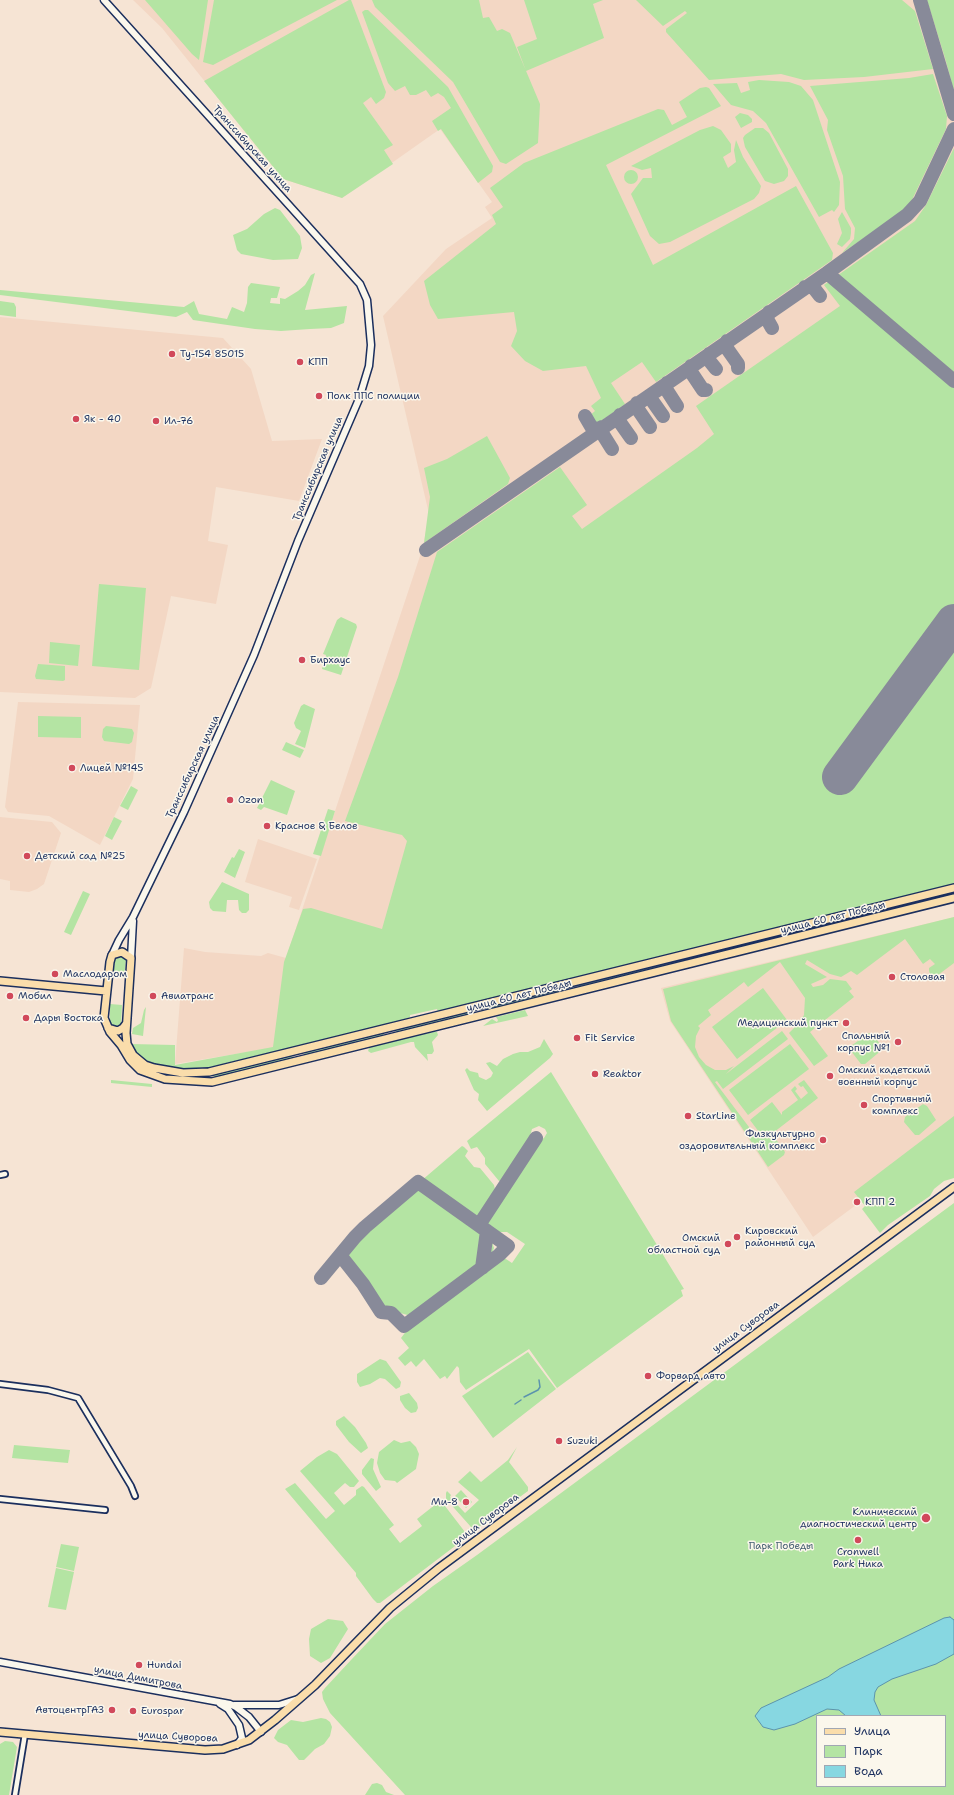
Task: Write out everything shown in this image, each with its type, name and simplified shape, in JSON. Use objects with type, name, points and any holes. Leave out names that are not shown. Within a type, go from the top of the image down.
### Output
[{"type":"main road","name":"Транссибирская улица","points":[[104,0],[360,284],[367,300],[371,345],[369,366],[359,399],[298,541],[254,655],[184,812],[133,917]]},
{"type":"main road","name":"улица 60 лет Победы","points":[[133,917],[126,1039],[133,1055],[145,1065],[183,1073],[209,1072],[954,888]]},
{"type":"main road","points":[[916,897],[918,907]]},
{"type":"main road","name":"улица 60 лет Победы","points":[[133,917],[112,955],[106,991],[104,1018],[107,1028],[135,1066],[147,1074],[165,1079],[212,1082],[954,898]]},
{"type":"main road","points":[[112,955],[122,952],[131,958]]},
{"type":"main road","points":[[669,958],[672,968]]},
{"type":"main road","points":[[0,981],[106,991]]},
{"type":"main road","points":[[480,1005],[483,1015]]},
{"type":"main road","points":[[107,1028],[112,1031],[118,1031],[126,1024]]},
{"type":"main road","points":[[298,1050],[301,1061]]},
{"type":"main road","name":"улица Суворова","points":[[0,1732],[205,1750],[223,1749],[236,1746],[261,1732],[301,1697],[387,1610],[434,1572],[954,1187]]},
{"type":"main road","name":"улица Димитрова","points":[[0,1664],[230,1704],[249,1717],[261,1732]]},
{"type":"main road","points":[[230,1704],[262,1706],[279,1705],[301,1697]]},
{"type":"main road","points":[[217,1702],[228,1709],[239,1726],[242,1738],[236,1746]]},
{"type":"street","points":[[0,1384],[48,1390],[78,1398],[131,1486],[135,1496]]},
{"type":"street","points":[[0,1499],[105,1510]]},
{"type":"street","points":[[15,1795],[25,1734]]},
{"type":"shaded area","points":[[133,0],[954,0],[954,870],[272,1048],[175,1064],[184,948],[205,952],[261,956],[268,953],[286,958],[423,547],[429,514],[383,316],[446,249],[492,218],[485,207],[492,202],[440,129],[342,198],[283,179],[162,28]]},
{"type":"shaded area","points":[[0,317],[223,338],[251,369],[272,441],[322,439],[299,501],[216,487],[208,541],[228,545],[216,604],[171,596],[151,688],[135,698],[0,692]]},
{"type":"shaded area","name":"Лицей №145","points":[[18,702],[140,705],[133,779],[100,845],[49,816],[8,812],[5,807]]},
{"type":"shaded area","name":"Детский сад №25","points":[[0,817],[52,822],[61,833],[44,884],[37,889],[29,892],[10,890],[10,881],[0,879]]},
{"type":"shaded area","points":[[258,839],[317,859],[299,910],[289,907],[292,897],[245,882]]},
{"type":"shaded area","name":"Омский кадетский военный корпус","points":[[954,917],[954,1132],[813,1237],[670,1021],[661,988]]},
{"type":"green space","points":[[145,0],[208,0],[199,60],[192,54]]},
{"type":"green space","points":[[214,0],[337,0],[213,65],[203,62]]},
{"type":"green space","points":[[351,0],[386,92],[384,98],[376,104],[371,97],[363,103],[393,145],[384,150],[393,164],[342,198],[283,179],[204,81]]},
{"type":"green space","points":[[372,0],[479,0],[483,18],[489,17],[497,31],[502,29],[510,33],[540,104],[538,143],[506,164],[500,162],[453,82],[375,7]]},
{"type":"green space","points":[[524,0],[603,0],[593,4],[604,38],[526,71],[517,47],[537,39]]},
{"type":"green space","points":[[636,0],[902,0],[915,11],[933,69],[864,77],[804,80],[781,74],[709,80],[666,32],[666,29],[687,13],[685,11],[663,26]]},
{"type":"green space","points":[[927,0],[954,0],[954,91],[945,58]]},
{"type":"green space","points":[[368,10],[448,87],[493,166],[492,172],[478,183],[441,129],[438,131],[432,121],[451,108],[444,97],[438,93],[431,97],[426,90],[416,95],[410,95],[405,86],[395,91],[388,83],[362,12]]},
{"type":"green space","points":[[933,74],[947,116],[946,129],[911,202],[899,214],[842,253],[854,239],[855,228],[845,209],[843,176],[827,130],[828,120],[810,86],[909,78]]},
{"type":"green space","points":[[759,80],[789,82],[801,86],[813,100],[840,182],[839,205],[834,212],[832,210],[819,217],[766,123],[753,111],[731,105],[713,84],[737,83],[741,93],[750,90],[748,82]]},
{"type":"green space","points":[[700,88],[709,88],[721,106],[606,165],[653,265],[796,186],[833,253],[832,260],[656,382],[642,362],[611,383],[625,404],[594,426],[588,417],[595,411],[591,406],[601,398],[586,366],[543,371],[525,361],[511,346],[517,331],[514,312],[438,319],[430,305],[424,281],[496,224],[492,215],[503,207],[490,188],[524,163],[658,109],[664,110],[672,125],[687,117],[679,102]]},
{"type":"green space","points":[[740,113],[748,115],[752,119],[752,122],[741,128],[735,117]]},
{"type":"green space","points":[[713,126],[721,130],[731,144],[731,152],[723,157],[728,168],[736,162],[734,150],[736,140],[743,157],[761,186],[759,193],[754,199],[670,242],[659,244],[650,236],[631,194],[643,178],[652,178],[651,168],[642,170],[631,166],[700,130]]},
{"type":"green space","points":[[755,128],[763,128],[769,133],[788,169],[788,176],[784,181],[774,184],[765,181],[745,147],[743,138]]},
{"type":"green space","points":[[954,148],[954,884],[438,1012],[437,1009],[410,1015],[410,1017],[402,1021],[210,1067],[181,1069],[158,1065],[145,1060],[135,1053],[131,1044],[175,1045],[175,1065],[273,1047],[284,962],[303,909],[311,908],[382,929],[407,841],[402,835],[345,821],[398,677],[437,552],[560,467],[587,505],[572,516],[582,529],[697,448],[714,434],[696,406],[840,306],[824,285],[915,221],[926,205]]},
{"type":"green space","points":[[628,170],[634,170],[638,174],[638,180],[634,184],[628,184],[624,180],[624,174]]},
{"type":"green space","points":[[275,208],[280,210],[300,236],[302,248],[298,259],[273,260],[241,254],[237,250],[233,235],[247,229],[264,214]]},
{"type":"green space","points":[[842,212],[851,228],[851,233],[850,239],[842,247],[837,244],[842,233],[838,219]]},
{"type":"green space","points":[[315,273],[305,310],[347,306],[344,323],[331,328],[281,331],[255,329],[193,320],[187,312],[176,317],[0,295],[0,290],[184,307],[194,301],[199,314],[227,319],[232,307],[244,312],[247,303],[248,287],[251,283],[280,287],[277,298],[271,298],[270,303],[280,304],[280,298],[285,299],[298,291],[305,285],[311,275]]},
{"type":"green space","points":[[0,301],[14,303],[16,307],[16,317],[0,315]]},
{"type":"green space","points":[[487,436],[510,478],[508,484],[424,543],[430,497],[424,468],[447,459]]},
{"type":"green space","points":[[99,584],[146,588],[139,670],[92,666]]},
{"type":"green space","points":[[341,617],[356,624],[357,627],[341,675],[322,669],[326,655],[323,654],[337,620]]},
{"type":"green space","points":[[50,642],[80,645],[78,666],[49,663]]},
{"type":"green space","points":[[38,664],[65,666],[65,680],[36,679],[35,676]]},
{"type":"green space","points":[[304,704],[315,709],[305,748],[295,744],[301,731],[296,728],[294,723],[301,706]]},
{"type":"green space","points":[[38,716],[81,717],[81,738],[38,737]]},
{"type":"green space","points":[[106,726],[132,729],[134,733],[132,742],[129,744],[104,741],[102,737],[103,729]]},
{"type":"green space","points":[[286,742],[304,750],[300,758],[282,750]]},
{"type":"green space","points":[[271,780],[295,791],[287,815],[264,807],[261,810],[257,808]]},
{"type":"green space","points":[[131,786],[138,790],[128,810],[120,806]]},
{"type":"green space","points":[[328,809],[335,811],[321,856],[313,854]]},
{"type":"green space","points":[[114,817],[122,821],[112,840],[105,836]]},
{"type":"green space","points":[[239,849],[245,852],[235,878],[224,872],[232,857],[234,858]]},
{"type":"green space","points":[[222,882],[249,894],[249,910],[246,913],[242,913],[239,910],[238,900],[227,900],[226,912],[213,911],[210,908],[209,902]]},
{"type":"green space","points":[[83,891],[90,894],[71,935],[64,932]]},
{"type":"green space","points":[[909,902],[910,906],[836,924],[835,920]]},
{"type":"green space","points":[[954,917],[954,963],[938,975],[930,974],[929,971],[929,968],[935,964],[930,959],[923,964],[905,939],[857,975],[851,971],[841,977],[830,974],[807,960],[805,964],[827,977],[811,984],[813,987],[823,985],[830,979],[846,981],[852,989],[849,991],[854,997],[810,1032],[828,1056],[814,1066],[789,1033],[800,1022],[804,1015],[805,998],[780,962],[748,987],[744,982],[708,1010],[711,1015],[698,1026],[700,1028],[696,1036],[695,1047],[699,1057],[706,1065],[715,1070],[726,1070],[734,1066],[726,1074],[782,1031],[788,1039],[723,1089],[717,1081],[715,1082],[755,1135],[759,1132],[750,1120],[772,1102],[782,1115],[782,1112],[798,1100],[791,1090],[795,1086],[797,1089],[795,1091],[801,1099],[808,1093],[803,1086],[801,1087],[798,1084],[804,1080],[818,1098],[769,1136],[772,1141],[775,1138],[785,1152],[784,1155],[768,1167],[671,1021],[663,989]]},
{"type":"green space","points":[[822,923],[824,928],[746,947],[745,943]]},
{"type":"green space","points":[[733,946],[734,950],[676,964],[675,960]]},
{"type":"green space","points":[[120,956],[126,959],[124,978],[113,977],[115,960]]},
{"type":"green space","points":[[663,963],[664,967],[580,988],[579,984]]},
{"type":"green space","points":[[567,987],[568,991],[488,1011],[487,1006]]},
{"type":"green space","points":[[763,988],[787,1020],[737,1059],[712,1027]]},
{"type":"green space","points":[[110,1004],[122,1005],[121,1025],[118,1028],[112,1027],[110,1023]]},
{"type":"green space","points":[[146,1007],[143,1036],[132,1034],[133,1028],[141,1023]]},
{"type":"green space","points":[[474,1010],[475,1014],[396,1033],[395,1029]]},
{"type":"green space","points":[[525,1010],[528,1016],[483,1026],[492,1019],[497,1022],[498,1020],[496,1017]]},
{"type":"green space","points":[[383,1032],[384,1036],[305,1056],[304,1052]]},
{"type":"green space","points":[[437,1032],[438,1035],[432,1042],[434,1051],[432,1054],[427,1054],[428,1061],[415,1047],[414,1042],[371,1053],[368,1051],[370,1046]]},
{"type":"green space","points":[[869,1033],[874,1035],[883,1049],[865,1064],[861,1064],[851,1051],[851,1046]]},
{"type":"green space","points":[[544,1039],[553,1054],[550,1058],[487,1111],[478,1100],[479,1094],[474,1090],[465,1070],[467,1068],[470,1071],[478,1073],[479,1077],[486,1080],[491,1077],[493,1073],[486,1063],[490,1062],[497,1066],[503,1059],[513,1054],[528,1052],[540,1047]]},
{"type":"green space","points":[[790,1044],[809,1069],[748,1115],[729,1090]]},
{"type":"green space","points":[[292,1055],[293,1059],[214,1078],[213,1074]]},
{"type":"green space","points":[[551,1072],[684,1289],[681,1290],[683,1296],[557,1388],[529,1349],[466,1390],[460,1382],[459,1368],[457,1366],[447,1379],[445,1376],[440,1379],[424,1359],[416,1367],[411,1361],[405,1366],[398,1358],[409,1348],[401,1338],[410,1326],[498,1259],[503,1257],[512,1263],[525,1244],[507,1232],[491,1232],[483,1226],[483,1221],[537,1142],[544,1138],[547,1133],[545,1129],[539,1126],[532,1129],[528,1143],[504,1181],[499,1181],[485,1164],[485,1158],[477,1147],[471,1149],[467,1141]]},
{"type":"green space","points":[[111,1080],[152,1084],[152,1087],[111,1083]]},
{"type":"green space","points":[[923,1104],[927,1106],[936,1120],[919,1135],[915,1135],[904,1122],[905,1117]]},
{"type":"green space","points":[[954,1116],[954,1178],[944,1181],[934,1189],[930,1196],[888,1225],[880,1233],[862,1209],[865,1206],[854,1192]]},
{"type":"green space","points":[[462,1146],[468,1151],[465,1156],[474,1167],[480,1168],[494,1185],[496,1194],[481,1215],[472,1219],[443,1198],[431,1186],[421,1181]]},
{"type":"green space","points":[[414,1191],[426,1193],[478,1230],[481,1237],[479,1258],[474,1269],[411,1316],[379,1307],[344,1257],[367,1228],[406,1195]]},
{"type":"green space","name":"Парк Победы","points":[[954,1203],[954,1795],[405,1795],[330,1713],[323,1699],[322,1692],[385,1624],[433,1586]]},
{"type":"green space","points":[[487,1236],[491,1239],[494,1248],[491,1256],[484,1262]]},
{"type":"green space","points":[[528,1352],[556,1389],[493,1438],[462,1396]]},
{"type":"green space","points":[[380,1359],[386,1361],[401,1382],[400,1387],[396,1389],[385,1379],[380,1378],[370,1384],[360,1387],[357,1382],[357,1374]]},
{"type":"green space","points":[[409,1393],[417,1403],[418,1408],[416,1412],[411,1413],[405,1408],[400,1400],[400,1396]]},
{"type":"green space","points":[[344,1416],[355,1427],[366,1443],[368,1448],[361,1453],[349,1442],[336,1425],[336,1421]]},
{"type":"green space","points":[[394,1440],[401,1443],[410,1441],[416,1447],[419,1454],[416,1469],[397,1483],[395,1481],[385,1480],[380,1473],[377,1463],[379,1452]]},
{"type":"green space","points":[[14,1445],[70,1450],[68,1463],[12,1458]]},
{"type":"green space","points":[[517,1447],[509,1462],[528,1487],[528,1491],[476,1529],[471,1527],[446,1499],[447,1491],[451,1495],[450,1497],[465,1513],[479,1500],[458,1482],[470,1471],[481,1482],[508,1460]]},
{"type":"green space","points":[[329,1450],[337,1454],[359,1481],[354,1487],[350,1487],[345,1483],[334,1493],[344,1505],[356,1495],[356,1490],[362,1486],[364,1487],[394,1525],[389,1529],[400,1543],[422,1526],[417,1519],[436,1504],[445,1506],[465,1532],[463,1540],[380,1603],[377,1603],[356,1576],[356,1573],[285,1489],[295,1483],[326,1519],[335,1511],[300,1471],[317,1457]]},
{"type":"green space","points":[[371,1458],[374,1459],[373,1469],[381,1487],[376,1491],[362,1474],[362,1470]]},
{"type":"green space","points":[[461,1490],[472,1502],[466,1508],[455,1496]]},
{"type":"green space","points":[[61,1544],[79,1547],[74,1571],[56,1567]]},
{"type":"green space","points":[[56,1568],[74,1572],[66,1610],[48,1607]]},
{"type":"green space","points":[[328,1619],[343,1621],[348,1629],[330,1658],[321,1663],[310,1656],[309,1639],[311,1629]]},
{"type":"green space","points":[[321,1718],[330,1722],[332,1727],[330,1736],[324,1744],[315,1749],[304,1760],[299,1760],[287,1745],[278,1742],[274,1738],[278,1730],[291,1720],[303,1722]]},
{"type":"green space","points":[[5,1741],[13,1742],[17,1747],[9,1795],[0,1795],[0,1744]]},
{"type":"green space","points":[[377,1783],[382,1785],[386,1792],[394,1795],[365,1795],[372,1784]]},
{"type":"water","points":[[950,1617],[954,1620],[954,1654],[936,1664],[892,1679],[878,1687],[875,1692],[874,1700],[881,1715],[845,1715],[839,1710],[827,1709],[795,1724],[774,1730],[763,1727],[755,1716],[761,1708],[828,1677],[839,1669],[944,1618]]},
{"type":"waterway","points":[[524,1397],[538,1390],[540,1387],[539,1380]]},
{"type":"waterway","points":[[515,1404],[521,1400]]},
{"type":"taxiway","points":[[920,0],[954,114]]},
{"type":"taxiway","points":[[426,550],[827,273],[907,215],[920,201],[954,129]]},
{"type":"taxiway","points":[[827,273],[954,381]]},
{"type":"taxiway","points":[[805,287],[813,287],[820,296]]},
{"type":"taxiway","points":[[769,312],[767,319],[772,328]]},
{"type":"taxiway","points":[[727,341],[726,347],[738,364],[738,368]]},
{"type":"taxiway","points":[[709,354],[708,359],[716,369]]},
{"type":"taxiway","points":[[691,366],[691,372],[703,390],[706,390]]},
{"type":"taxiway","points":[[667,383],[666,389],[677,406]]},
{"type":"taxiway","points":[[652,394],[651,399],[663,416]]},
{"type":"taxiway","points":[[637,403],[637,408],[650,427]]},
{"type":"taxiway","points":[[620,415],[619,421],[631,438]]},
{"type":"taxiway","points":[[585,416],[592,428],[600,429]]},
{"type":"taxiway","points":[[602,427],[602,433],[612,449]]},
{"type":"taxiway","points":[[479,1225],[536,1138]]},
{"type":"taxiway","points":[[321,1278],[355,1237],[365,1227],[418,1182],[508,1246],[499,1255],[404,1326],[391,1313],[381,1312],[363,1284],[340,1255]]},
{"type":"taxiway","points":[[482,1268],[487,1231]]},
{"type":"runway","points":[[840,777],[954,622]]},
{"type":"place","name":"Ту-154 85015","points":[[172,354]]},
{"type":"place","name":"КПП","points":[[300,362]]},
{"type":"place","name":"Полк ППС полиции","points":[[319,396]]},
{"type":"place","name":"Як - 40","points":[[76,419]]},
{"type":"place","name":"Ил-76","points":[[156,421]]},
{"type":"place","name":"Бирхаус","points":[[302,660]]},
{"type":"place","name":"Лицей №145","points":[[72,768]]},
{"type":"place","name":"Ozon","points":[[230,800]]},
{"type":"place","name":"Красное & Белое","points":[[267,826]]},
{"type":"place","name":"Детский сад №25","points":[[27,856]]},
{"type":"place","name":"Маслодаром","points":[[55,974]]},
{"type":"place","name":"Столовая","points":[[892,977]]},
{"type":"place","name":"Мобил","points":[[10,996]]},
{"type":"place","name":"Авиатранс","points":[[153,996]]},
{"type":"place","name":"Дары Востока","points":[[26,1018]]},
{"type":"place","name":"Медицинский пункт","points":[[846,1023]]},
{"type":"place","name":"Fit Service","points":[[577,1038]]},
{"type":"place","name":"Спальный корпус №1","points":[[898,1042]]},
{"type":"place","name":"Reaktor","points":[[595,1074]]},
{"type":"place","name":"Омский кадетский военный корпус","points":[[830,1076]]},
{"type":"place","name":"Спортивный комплекс","points":[[864,1105]]},
{"type":"place","name":"StarLine","points":[[688,1116]]},
{"type":"place","name":"Физкультурно оздоровительный комплекс","points":[[823,1140]]},
{"type":"place","name":"КПП 2","points":[[857,1202]]},
{"type":"place","name":"Кировский районный суд","points":[[737,1237]]},
{"type":"place","name":"Омский областной суд","points":[[728,1244]]},
{"type":"place","name":"Форвард авто","points":[[648,1376]]},
{"type":"place","name":"Suzuki","points":[[559,1441]]},
{"type":"place","name":"Ми-8","points":[[466,1502]]},
{"type":"place","name":"Клинический диагностический центр","points":[[926,1518]]},
{"type":"place","name":"Cronwell Park Ника","points":[[858,1540]]},
{"type":"place","name":"Hundai","points":[[139,1665]]},
{"type":"place","name":"АвтоцентрГАЗ","points":[[112,1710]]},
{"type":"place","name":"Eurospar","points":[[133,1711]]}]
